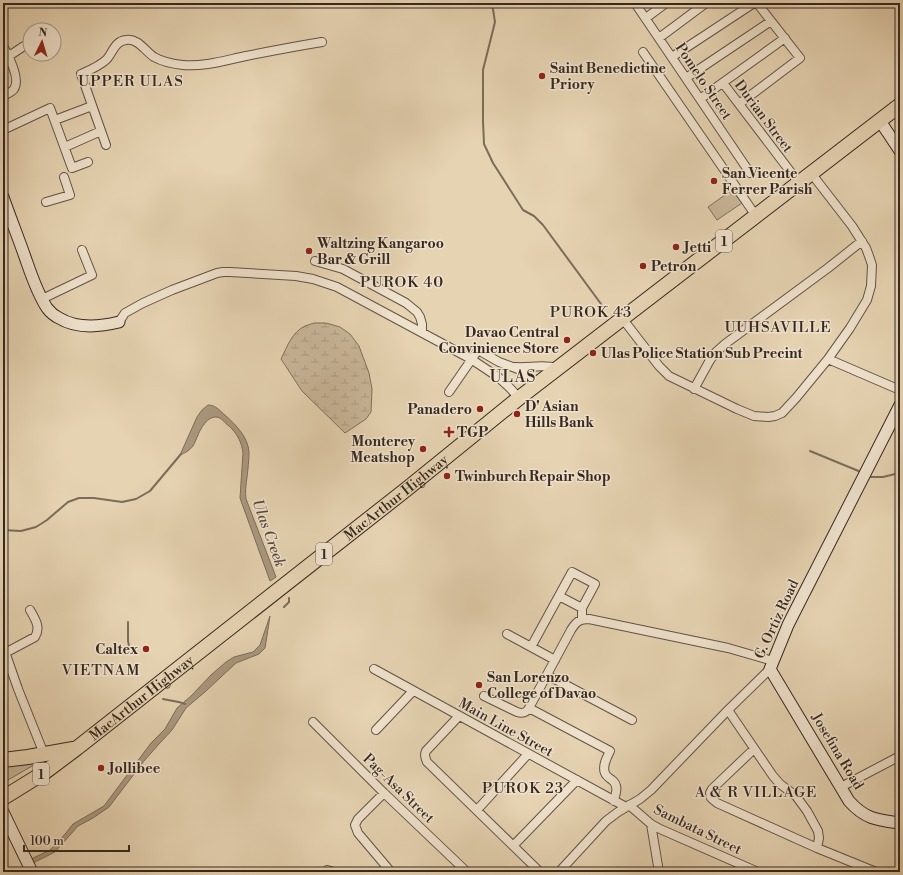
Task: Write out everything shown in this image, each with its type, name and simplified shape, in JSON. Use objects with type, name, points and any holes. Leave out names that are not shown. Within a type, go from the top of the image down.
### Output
[{"type":"highway","name":"MacArthur Highway","points":[[3,798],[45,772],[77,748],[385,506],[535,385],[900,105]]},
{"type":"highway","points":[[3,760],[77,748]]},
{"type":"street","name":"Pomelo Street","points":[[636,3],[750,173]]},
{"type":"street","points":[[646,18],[666,3]]},
{"type":"street","points":[[659,38],[706,3]]},
{"type":"street","points":[[672,57],[756,3],[800,58],[739,104]]},
{"type":"street","points":[[686,78],[771,21]]},
{"type":"street","points":[[700,99],[785,38]]},
{"type":"street","points":[[106,145],[81,74],[102,63],[108,58],[115,46],[121,41],[132,40],[154,57],[168,63],[196,66],[322,42]]},
{"type":"street","points":[[3,46],[9,56],[16,78],[14,90],[3,96]]},
{"type":"street","points":[[9,56],[22,47]]},
{"type":"street","points":[[643,52],[756,216]]},
{"type":"street","name":"Durian Street","points":[[723,83],[799,183]]},
{"type":"street","points":[[55,120],[92,106]]},
{"type":"street","points":[[3,130],[50,108],[72,168],[88,162]]},
{"type":"street","points":[[880,121],[900,151]]},
{"type":"street","points":[[65,148],[101,131]]},
{"type":"street","points":[[622,318],[656,363],[674,380],[754,416],[768,418],[782,413],[828,359],[850,328],[867,300],[870,293],[872,279],[872,265],[862,241],[812,174]]},
{"type":"street","points":[[46,202],[70,195],[64,177]]},
{"type":"street","points":[[3,197],[42,299],[48,310],[58,318],[70,323],[95,326],[119,322],[125,313],[143,303],[217,273],[230,272],[296,276],[313,279],[337,287],[422,332],[498,377],[519,398]]},
{"type":"street","points":[[694,388],[705,367],[716,352],[862,241]]},
{"type":"street","points":[[42,299],[92,275],[82,250]]},
{"type":"street","points":[[315,261],[344,270],[406,303],[417,312],[420,317],[422,332]]},
{"type":"street","points":[[449,392],[478,350],[499,362],[518,369],[535,385]]},
{"type":"street","points":[[828,359],[900,390]]},
{"type":"street","points":[[512,366],[527,368],[543,366],[557,368]]},
{"type":"street","name":"G. Ortiz Road","points":[[559,872],[606,821],[651,790],[772,665],[794,613],[900,405]]},
{"type":"street","points":[[531,647],[572,572],[595,584],[582,608],[582,619]]},
{"type":"street","points":[[559,596],[582,608]]},
{"type":"street","points":[[30,610],[38,628],[35,637],[31,640],[4,649],[44,754]]},
{"type":"street","points":[[484,696],[520,713],[525,713],[574,625],[582,619],[728,648],[772,665]]},
{"type":"street","points":[[507,634],[555,660]]},
{"type":"street","name":"Josefina Road","points":[[772,665],[850,801],[864,814],[873,818],[900,823]]},
{"type":"street","name":"Main Line Street","points":[[374,670],[528,754],[628,806]]},
{"type":"street","points":[[547,675],[632,720]]},
{"type":"street","points":[[376,730],[413,691]]},
{"type":"street","points":[[529,708],[610,751],[605,762],[604,770],[608,777],[616,784],[617,788],[614,800]]},
{"type":"street","points":[[728,710],[773,776],[780,784],[796,796],[807,811],[818,832],[819,838],[817,848]]},
{"type":"street","points":[[459,716],[426,751],[425,756],[427,762],[540,872]]},
{"type":"street","name":"Pag-Asa Street","points":[[313,722],[384,793],[467,872]]},
{"type":"street","points":[[754,749],[712,789],[710,793],[711,798],[717,803],[817,848],[876,872]]},
{"type":"street","points":[[476,810],[528,754]]},
{"type":"street","points":[[841,787],[900,756]]},
{"type":"street","points":[[513,846],[577,780]]},
{"type":"street","points":[[384,793],[358,818],[355,825],[358,833],[391,872]]},
{"type":"street","name":"Sambata Street","points":[[628,806],[651,824],[758,872]]},
{"type":"street","points":[[3,812],[32,872]]},
{"type":"street","points":[[651,824],[659,872]]},
{"type":"green space","points":[[732,190],[742,203],[717,220],[708,207]]},
{"type":"green space","points":[[314,323],[326,323],[340,327],[350,334],[359,346],[369,373],[372,389],[371,412],[366,419],[345,433],[302,391],[281,359],[293,336],[300,329]]},
{"type":"green space","points":[[39,762],[8,780],[3,771],[3,766]]},
{"type":"shaded area","points":[[208,405],[216,407],[220,410],[237,427],[246,441],[249,452],[246,499],[276,577],[270,581],[240,498],[243,453],[237,435],[220,418],[216,417],[209,419],[203,425],[194,445],[187,452],[180,455],[197,417]]},
{"type":"shaded area","points":[[270,616],[265,648],[259,654],[236,663],[186,708],[172,730],[144,761],[109,807],[78,826],[55,852],[33,863],[31,859],[50,850],[73,824],[104,806],[151,743],[165,729],[177,708],[211,675],[234,657],[253,652],[260,645]]},
{"type":"waterway","points":[[492,3],[495,22],[483,70],[484,144],[493,163],[523,210],[534,216],[543,225],[604,308]]},
{"type":"waterway","points":[[810,451],[861,472]]},
{"type":"waterway","name":"Ulas Creek","points":[[3,530],[21,531],[36,527],[47,520],[68,502],[79,498],[94,498],[122,502],[136,499],[150,491],[181,454]]},
{"type":"waterway","points":[[871,477],[883,477],[895,474],[900,476]]},
{"type":"waterway","name":"Ulas Creek","points":[[284,607],[289,602],[289,598]]},
{"type":"waterway","points":[[128,622],[129,646]]},
{"type":"waterway","points":[[163,699],[185,704]]},
{"type":"place","name":"Saint Benedictine Priory","points":[[542,76]]},
{"type":"place","name":"San Vicente Ferrer Parish","points":[[714,181]]},
{"type":"place","name":"Jetti","points":[[676,247]]},
{"type":"place","name":"Waltzing Kangaroo Bar & Grill","points":[[309,251]]},
{"type":"place","name":"Petron","points":[[643,266]]},
{"type":"place","name":"Davao Central Convinience Store","points":[[567,340]]},
{"type":"place","name":"Ulas Police Station Sub Precint","points":[[593,353]]},
{"type":"place","name":"Panadero","points":[[480,409]]},
{"type":"place","name":"D' Asian Hills Bank","points":[[517,414]]},
{"type":"place","name":"TGP","points":[[449,432]]},
{"type":"place","name":"Monterey Meatshop","points":[[423,449]]},
{"type":"place","name":"Twinburch Repair Shop","points":[[447,476]]},
{"type":"place","name":"Caltex","points":[[146,649]]},
{"type":"place","name":"San Lorenzo College of Davao","points":[[479,685]]},
{"type":"place","name":"Jollibee","points":[[101,768]]},
{"type":"district","name":"UPPER ULAS","points":[[131,81]]},
{"type":"district","name":"PUROK 40","points":[[402,282]]},
{"type":"district","name":"PUROK 43","points":[[591,312]]},
{"type":"district","name":"UUHSAVILLE","points":[[778,327]]},
{"type":"district","name":"ULAS","points":[[513,376]]},
{"type":"district","name":"VIETNAM","points":[[101,670]]},
{"type":"district","name":"PUROK 23","points":[[523,788]]},
{"type":"district","name":"A & R VILLAGE","points":[[756,792]]}]
